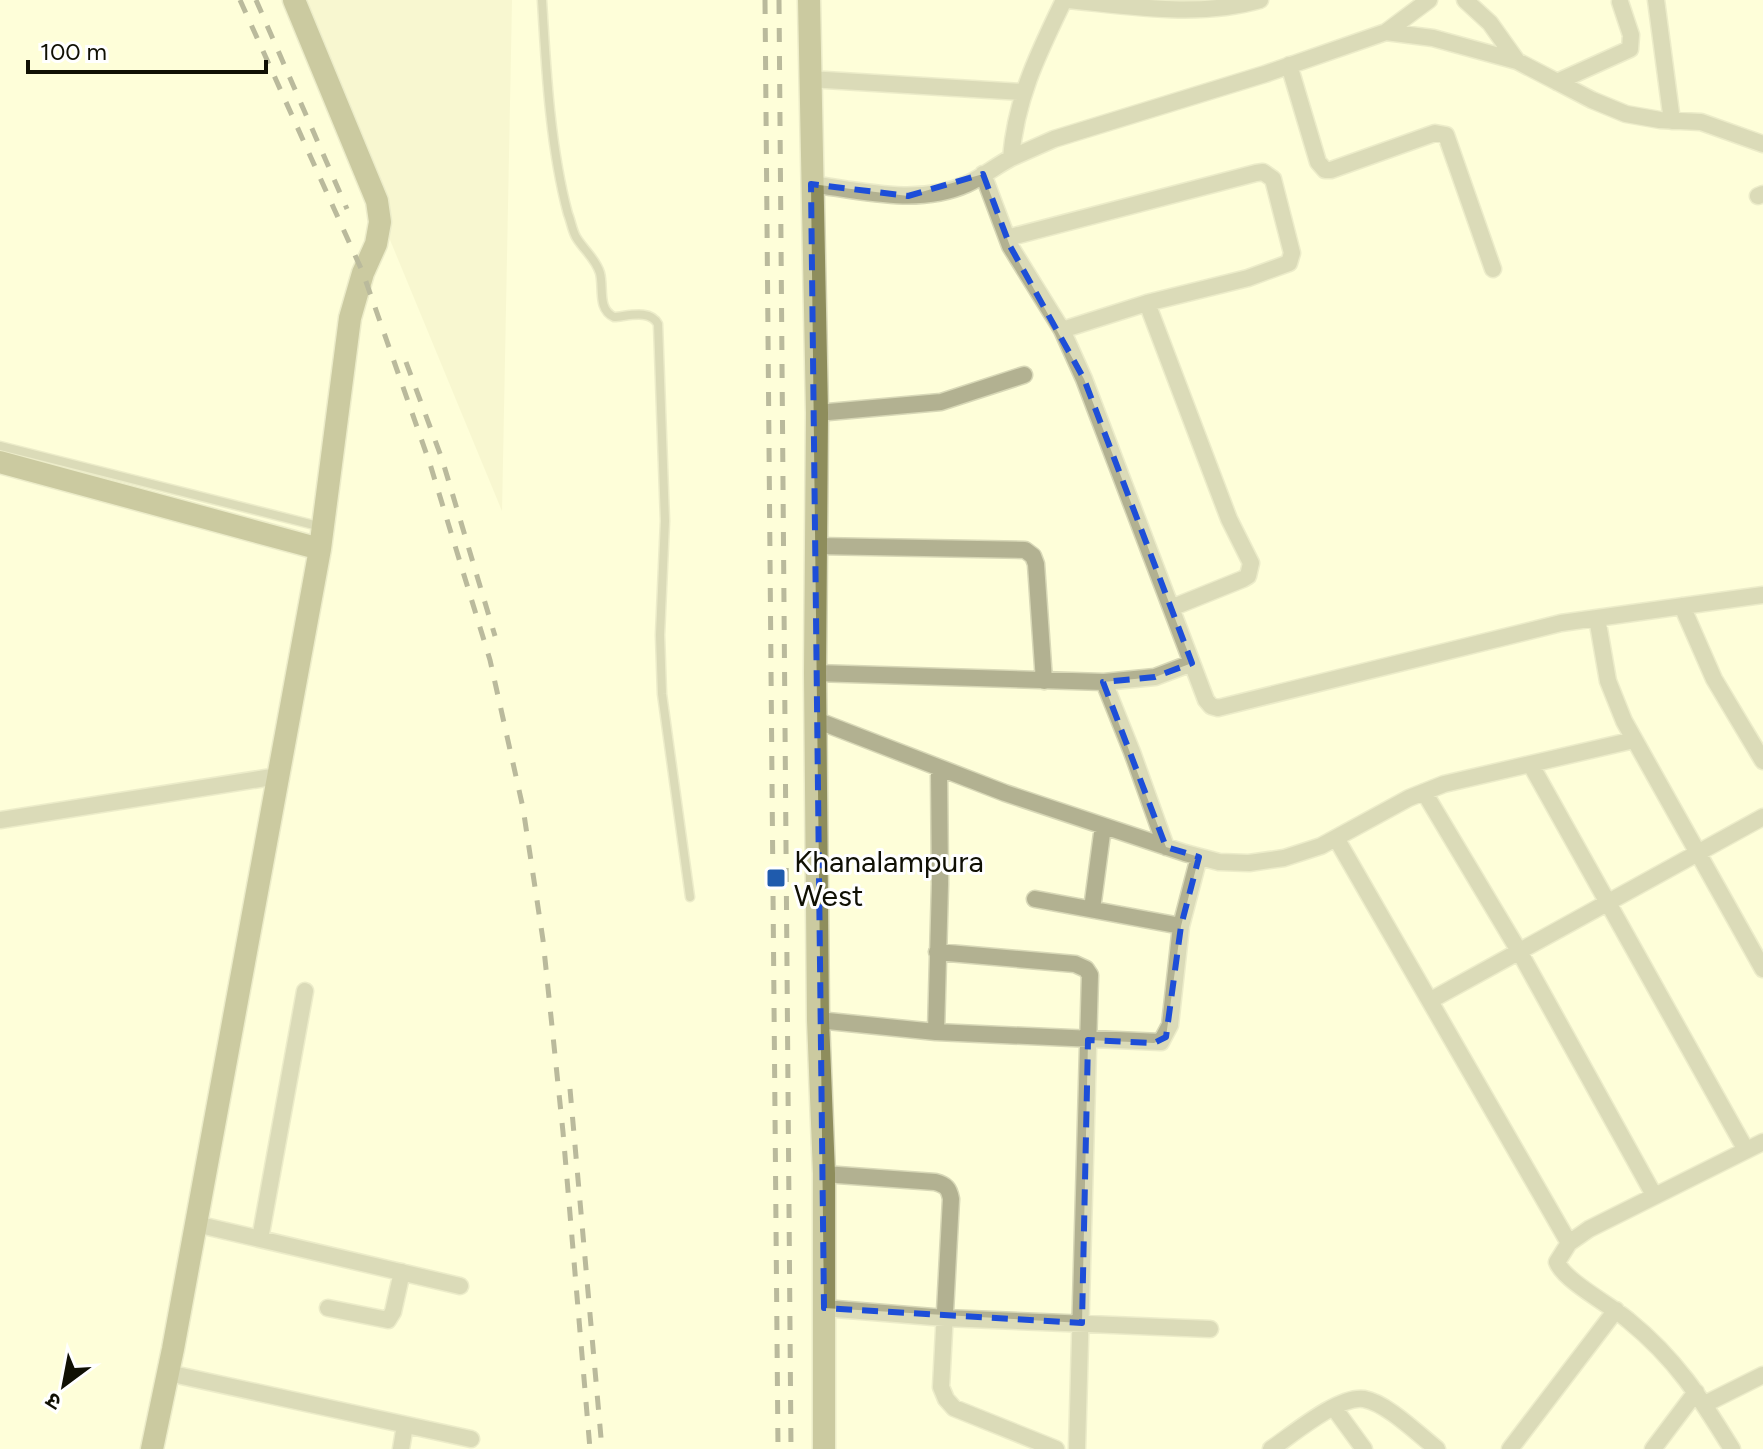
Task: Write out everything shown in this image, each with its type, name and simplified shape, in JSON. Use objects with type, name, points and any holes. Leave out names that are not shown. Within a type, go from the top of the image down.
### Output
[{"type":"street","points":[[152,1449],[321,538],[350,318],[363,273],[376,244],[380,222],[377,201],[294,0]]},
{"type":"street","points":[[809,0],[817,413],[815,673],[818,1020],[824,1174],[824,1449]]},
{"type":"street","points":[[1011,158],[1014,123],[1023,92],[1034,62],[1066,0],[1131,7],[1187,8],[1260,0]]},
{"type":"street","points":[[811,184],[908,196],[945,191],[967,184],[1011,158],[1054,139],[1386,32],[1429,0]]},
{"type":"street","points":[[1465,0],[1490,23],[1517,61]]},
{"type":"street","points":[[1656,0],[1672,121]]},
{"type":"street","points":[[1557,82],[1630,49],[1631,35],[1620,2]]},
{"type":"street","points":[[1386,32],[1433,38],[1517,61],[1626,114],[1701,122],[1763,144]]},
{"type":"street","points":[[1289,65],[1318,162],[1325,170],[1435,133],[1446,135],[1493,269]]},
{"type":"street","points":[[809,79],[1023,92]]},
{"type":"street","points":[[1007,238],[1256,173],[1269,174],[1273,179],[1292,253],[1289,263],[1248,278],[1147,303],[1062,330]]},
{"type":"street","points":[[983,174],[1007,238],[1062,330],[1084,379],[1206,700],[1211,706],[1218,708],[1561,623],[1763,595]]},
{"type":"street","points":[[1147,303],[1229,519],[1251,563],[1248,576],[1243,579],[1171,608]]},
{"type":"street","points":[[817,413],[941,402],[1024,375]]},
{"type":"street","points":[[0,462],[321,538]]},
{"type":"street","points":[[817,546],[1025,550],[1033,556],[1036,564],[1044,681]]},
{"type":"street","points":[[1682,606],[1714,679],[1763,761]]},
{"type":"street","points":[[1597,618],[1608,681],[1634,740],[1763,969]]},
{"type":"street","points":[[815,673],[1104,682],[1155,677],[1192,663]]},
{"type":"street","points":[[1104,682],[1166,847]]},
{"type":"street","points":[[816,720],[939,770],[1166,847],[1219,862],[1249,863],[1284,858],[1321,846],[1444,784],[1634,740]]},
{"type":"street","points":[[1531,765],[1746,1150]]},
{"type":"street","points":[[936,1032],[939,770]]},
{"type":"street","points":[[0,820],[278,776]]},
{"type":"street","points":[[1424,792],[1519,951],[1654,1195]]},
{"type":"street","points":[[1431,1000],[1763,817]]},
{"type":"street","points":[[1092,909],[1103,826]]},
{"type":"street","points":[[1336,838],[1569,1243]]},
{"type":"street","points":[[818,1020],[936,1032],[1161,1042],[1170,1025],[1181,926],[1199,857]]},
{"type":"street","points":[[1035,899],[1181,926]]},
{"type":"street","points":[[937,952],[1075,964],[1086,969],[1090,975],[1077,1449]]},
{"type":"street","points":[[260,1239],[305,991]]},
{"type":"street","points":[[1732,1449],[1700,1398],[1659,1345],[1560,1269],[1557,1262],[1569,1243],[1654,1195],[1763,1142]]},
{"type":"street","points":[[824,1174],[935,1182],[950,1190],[941,1387],[954,1408],[1056,1449]]},
{"type":"street","points":[[196,1224],[460,1286]]},
{"type":"street","points":[[328,1308],[388,1320],[393,1312],[402,1272]]},
{"type":"street","points":[[824,1308],[945,1318],[1210,1329]]},
{"type":"street","points":[[1510,1449],[1616,1310]]},
{"type":"street","points":[[168,1373],[471,1439]]},
{"type":"street","points":[[1653,1449],[1700,1398],[1763,1375]]},
{"type":"street","points":[[1271,1449],[1334,1408],[1362,1399],[1373,1402],[1437,1449]]},
{"type":"street","points":[[1334,1408],[1364,1449]]},
{"type":"street","points":[[401,1449],[405,1425]]},
{"type":"lane","points":[[542,0],[546,68],[557,151],[567,210],[575,235],[600,272],[603,304],[609,315],[649,315],[658,324],[665,521],[660,635],[662,694],[690,897]]},
{"type":"lane","points":[[0,446],[321,538]]},
{"type":"highlighted area","points":[[983,174],[1010,246],[1084,379],[1192,663],[1155,677],[1103,682],[1166,847],[1199,857],[1181,926],[1166,1037],[1154,1043],[1088,1040],[1082,1323],[824,1308],[811,184],[908,196]]},
{"type":"shaded area","points":[[291,0],[512,0],[502,511]]},
{"type":"railway","points":[[240,0],[363,273],[430,464],[490,660],[523,808],[543,940],[590,1449]]},
{"type":"railway","points":[[256,0],[347,209]]},
{"type":"railway","points":[[765,0],[778,1449]]},
{"type":"railway","points":[[779,0],[791,1449]]},
{"type":"railway","points":[[406,362],[442,459],[495,636]]},
{"type":"railway","points":[[570,1089],[602,1449]]},
{"type":"place","name":"Khanalampura West","points":[[776,878]]}]
